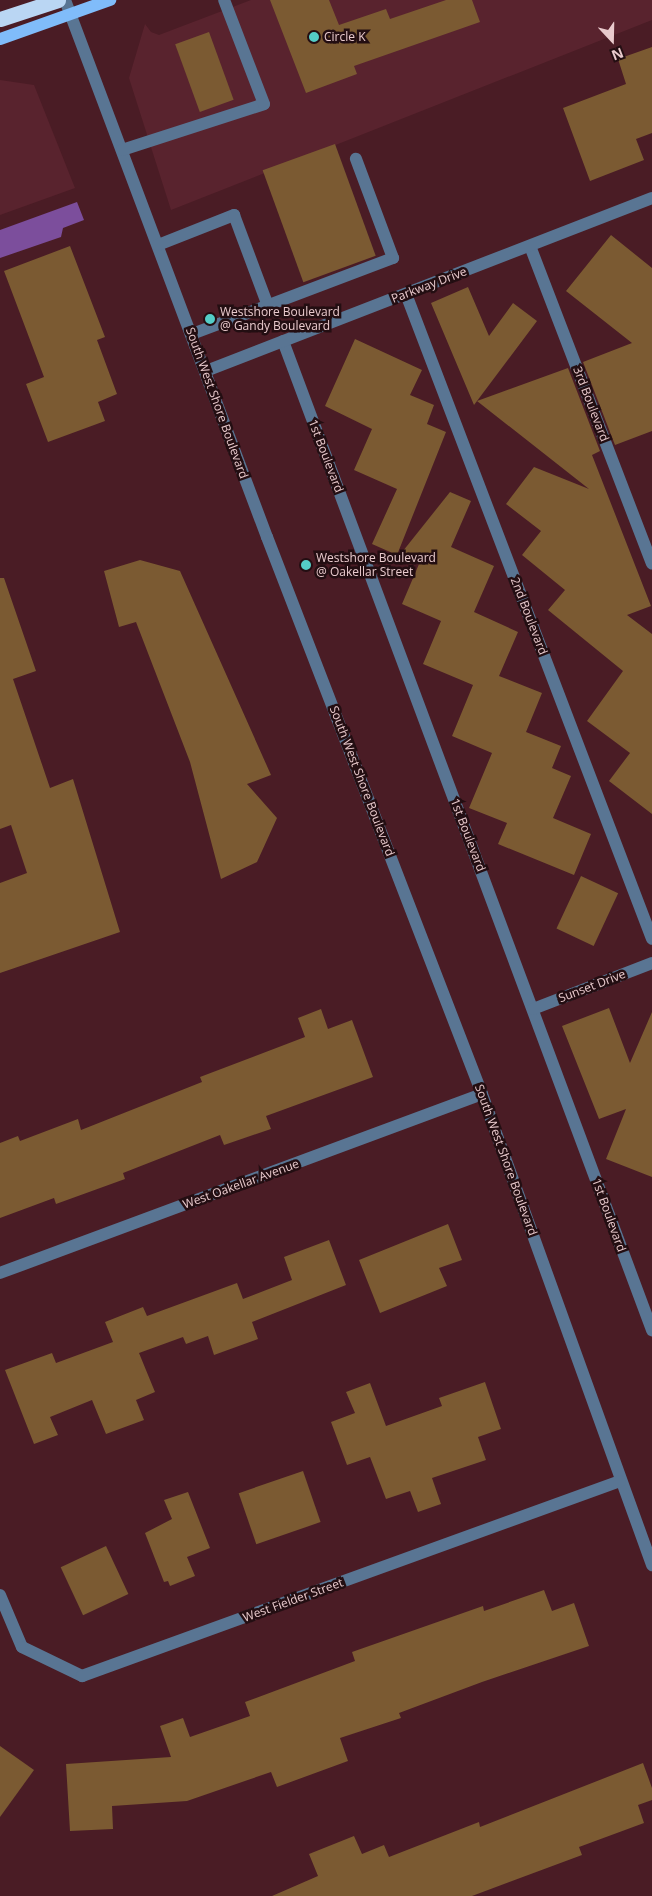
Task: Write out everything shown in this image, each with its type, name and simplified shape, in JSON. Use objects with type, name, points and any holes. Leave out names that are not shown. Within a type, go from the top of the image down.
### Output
[{"type":"highway","points":[[0,20],[58,0]]},
{"type":"main road","points":[[0,39],[110,0]]},
{"type":"street","name":"South West Shore Boulevard","points":[[65,0],[206,371],[270,546],[482,1094],[620,1481],[652,1565]]},
{"type":"street","points":[[122,150],[264,104],[224,0]]},
{"type":"street","points":[[192,334],[393,258],[356,159]]},
{"type":"street","name":"Parkway Drive","points":[[206,371],[652,198]]},
{"type":"street","points":[[158,245],[234,215],[268,306]]},
{"type":"street","name":"3rd Boulevard","points":[[530,246],[652,563]]},
{"type":"street","name":"2nd Boulevard","points":[[406,294],[652,939]]},
{"type":"street","name":"1st Boulevard","points":[[282,341],[652,1330]]},
{"type":"street","name":"Sunset Drive","points":[[533,1009],[652,963]]},
{"type":"street","name":"West Oakellar Avenue","points":[[0,1273],[482,1094]]},
{"type":"street","name":"West Fielder Street","points":[[0,1595],[22,1647],[82,1676],[620,1481]]},
{"type":"shaded area","points":[[251,0],[652,0],[652,20],[171,210],[129,78],[145,24],[151,32],[159,35]]},
{"type":"shaded area","points":[[0,80],[34,85],[75,188],[0,215]]},
{"type":"shaded area","points":[[77,202],[84,220],[63,228],[61,237],[0,258],[0,230]]},
{"type":"building","points":[[270,0],[329,0],[339,25],[386,9],[390,19],[446,0],[472,0],[480,22],[354,66],[357,74],[306,93]]},
{"type":"building","points":[[209,32],[234,100],[200,112],[175,44]]},
{"type":"building","points":[[652,47],[652,133],[636,139],[644,160],[590,181],[563,108],[626,84],[618,59]]},
{"type":"building","points":[[335,144],[376,256],[303,282],[263,170]]},
{"type":"building","points":[[611,235],[652,268],[652,431],[615,445],[583,362],[632,343],[566,291]]},
{"type":"building","points":[[70,246],[105,337],[97,340],[117,394],[98,402],[105,421],[48,442],[26,384],[44,377],[4,271]]},
{"type":"building","points":[[468,287],[489,336],[513,303],[537,321],[474,405],[431,303]]},
{"type":"building","points":[[355,339],[422,370],[410,395],[434,405],[427,424],[446,432],[397,555],[372,544],[397,489],[354,470],[372,429],[325,406]]},
{"type":"building","points":[[568,368],[600,451],[592,455],[651,606],[627,615],[652,634],[652,814],[609,781],[630,753],[587,721],[623,671],[548,610],[565,590],[522,555],[541,531],[506,504],[534,467],[589,489],[477,401]]},
{"type":"building","points":[[450,492],[471,501],[451,547],[494,566],[474,612],[518,632],[499,676],[542,693],[526,732],[561,746],[552,768],[571,776],[553,818],[591,834],[574,875],[498,844],[507,823],[469,808],[492,753],[452,736],[473,685],[423,664],[441,621],[402,604],[419,564],[399,556]]},
{"type":"building","points":[[140,560],[180,571],[271,775],[247,784],[277,818],[257,862],[221,879],[190,762],[136,622],[119,627],[104,571]]},
{"type":"building","points":[[0,578],[4,578],[36,671],[13,679],[50,788],[73,779],[120,932],[0,973],[0,883],[27,873],[11,825],[0,829]]},
{"type":"building","points":[[581,876],[618,893],[594,946],[556,929]]},
{"type":"building","points":[[609,1008],[630,1063],[652,1012],[652,1177],[606,1159],[626,1109],[599,1119],[562,1026]]},
{"type":"building","points":[[321,1009],[328,1029],[352,1020],[373,1077],[266,1116],[271,1129],[224,1145],[220,1135],[123,1173],[125,1179],[56,1204],[54,1198],[0,1218],[0,1143],[18,1136],[20,1141],[78,1119],[81,1130],[202,1082],[200,1077],[305,1037],[298,1018]]},
{"type":"building","points":[[448,1224],[462,1260],[439,1268],[447,1286],[380,1313],[359,1260]]},
{"type":"building","points":[[329,1240],[346,1285],[252,1322],[258,1339],[214,1355],[208,1336],[186,1344],[183,1337],[139,1353],[155,1392],[136,1400],[144,1420],[106,1434],[92,1400],[50,1417],[58,1435],[34,1444],[5,1370],[52,1353],[56,1363],[113,1342],[105,1322],[143,1307],[147,1316],[237,1283],[243,1299],[292,1280],[284,1257]]},
{"type":"building","points":[[485,1382],[501,1429],[478,1437],[486,1460],[432,1478],[441,1504],[418,1512],[410,1491],[386,1499],[370,1457],[347,1465],[331,1422],[355,1413],[346,1392],[370,1383],[386,1426],[442,1406],[439,1398]]},
{"type":"building","points":[[303,1471],[321,1522],[256,1544],[239,1493]]},
{"type":"building","points":[[188,1492],[210,1548],[187,1557],[195,1576],[170,1586],[168,1581],[164,1582],[145,1533],[172,1519],[164,1500]]},
{"type":"building","points":[[106,1546],[128,1594],[83,1615],[61,1567]]},
{"type":"building","points":[[544,1590],[552,1611],[574,1603],[589,1646],[482,1682],[399,1713],[401,1718],[340,1738],[348,1761],[277,1787],[271,1772],[187,1801],[112,1806],[113,1829],[70,1831],[66,1764],[171,1757],[160,1726],[183,1718],[190,1737],[250,1716],[245,1702],[355,1661],[352,1652],[483,1606],[484,1611]]},
{"type":"building","points":[[0,1746],[34,1770],[0,1817]]},
{"type":"building","points":[[643,1763],[652,1788],[652,1800],[638,1805],[644,1823],[579,1847],[582,1855],[472,1896],[272,1896],[318,1876],[309,1854],[354,1836],[362,1854],[384,1845],[389,1857],[479,1822],[480,1827]]},
{"type":"place","name":"Circle K","points":[[314,37]]},
{"type":"place","name":"Westshore Boulevard @ Gandy Boulevard","points":[[210,319]]},
{"type":"place","name":"Westshore Boulevard @ Oakellar Street","points":[[306,565]]}]
